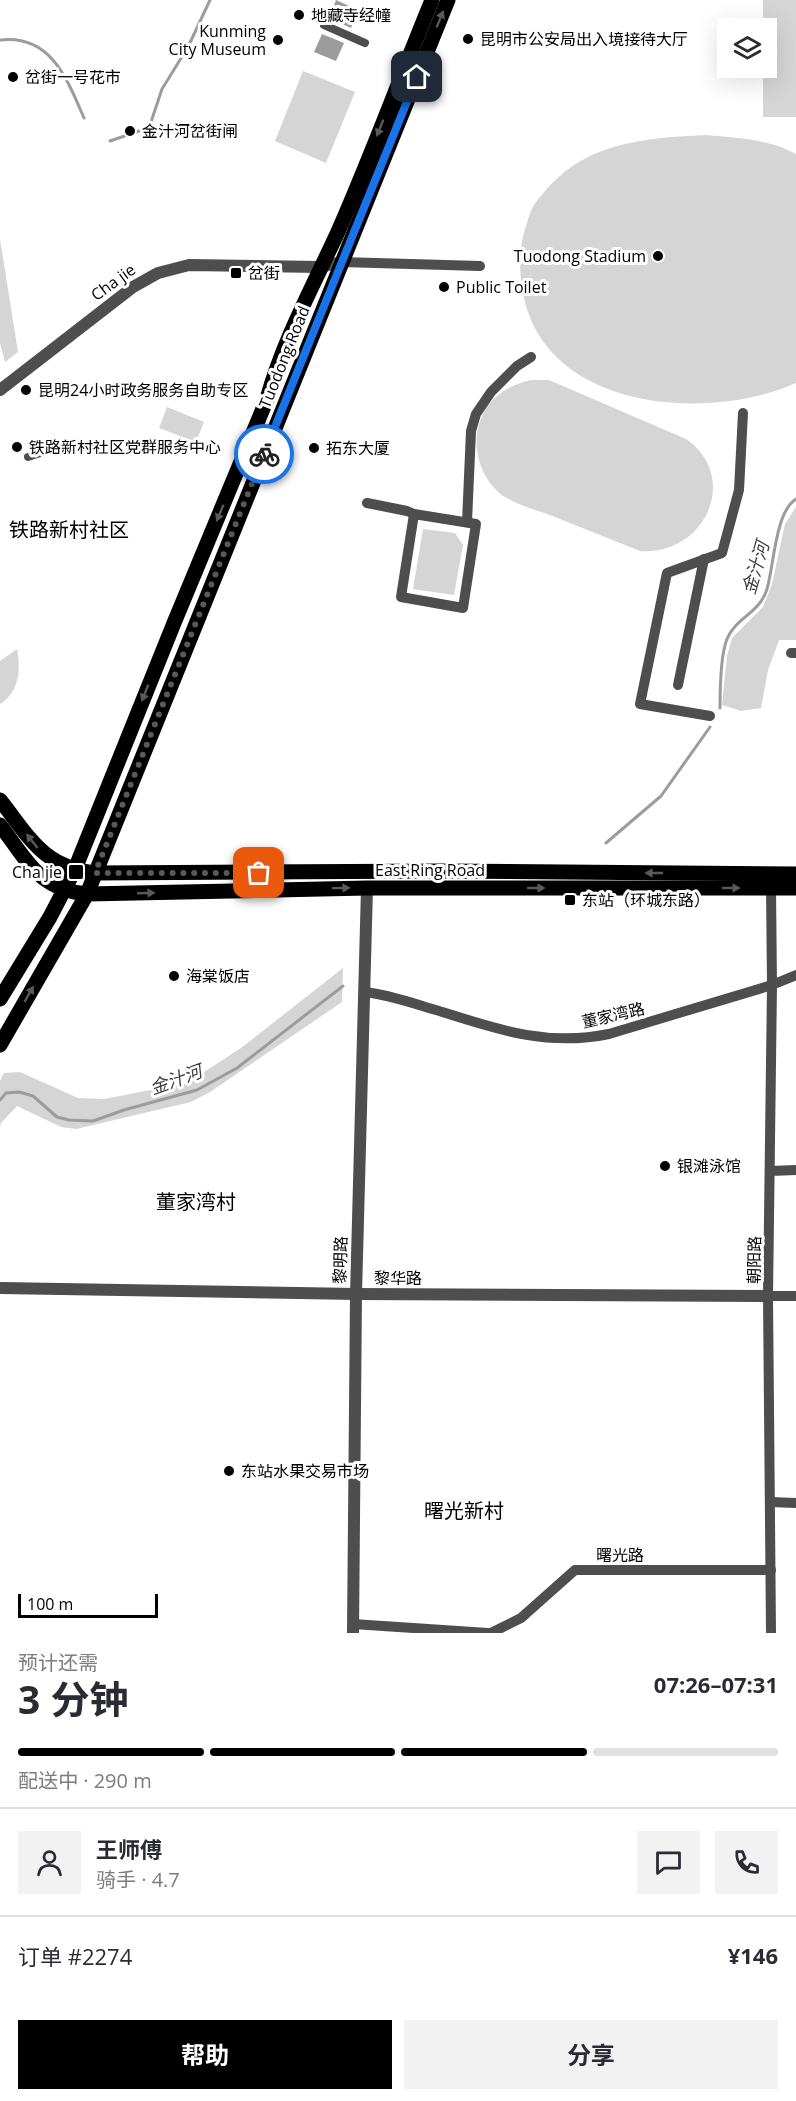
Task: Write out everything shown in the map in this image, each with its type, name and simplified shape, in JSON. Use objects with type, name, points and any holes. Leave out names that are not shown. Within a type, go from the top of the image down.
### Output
[{"type":"main road","name":"Tuodong Road","points":[[0,999],[65,890],[75,869],[267,399],[274,375],[336,236],[432,0]]},
{"type":"main road","name":"Tuodong Road","points":[[0,1044],[87,894],[448,0]]},
{"type":"main road","name":"East Ring Road","points":[[0,800],[48,858],[75,869],[95,873],[455,871],[796,873]]},
{"type":"main road","name":"East Ring Road","points":[[0,825],[37,873],[47,882],[65,890],[87,894],[367,888],[796,888]]},
{"type":"street","points":[[324,25],[365,43]]},
{"type":"street","name":"Cha jie","points":[[0,381],[129,281],[155,266],[189,258],[322,263]]},
{"type":"street","name":"Cha jie","points":[[0,390],[133,286],[158,273],[189,265],[341,262],[480,266]]},
{"type":"street","points":[[467,522],[471,431],[476,414],[491,392],[517,366],[531,357]]},
{"type":"street","points":[[710,716],[639,704],[667,573],[722,553],[739,490],[743,413]]},
{"type":"street","points":[[28,458],[57,445]]},
{"type":"street","points":[[367,503],[414,514],[476,524],[463,608],[401,597],[414,514]]},
{"type":"street","points":[[678,685],[704,559]]},
{"type":"street","name":"黎明路","points":[[354,1629],[356,1294],[367,888]]},
{"type":"street","name":"朝阳路","points":[[771,888],[768,1296],[771,1633]]},
{"type":"street","name":"董家湾路","points":[[365,992],[388,995],[492,1028],[556,1040],[590,1038],[609,1034],[772,985],[796,975]]},
{"type":"street","points":[[770,1171],[796,1170]]},
{"type":"street","name":"黎华路","points":[[0,1288],[356,1294],[796,1296]]},
{"type":"street","points":[[770,1502],[796,1503]]},
{"type":"street","name":"曙光路","points":[[354,1629],[489,1633],[521,1618],[575,1570],[771,1570]]},
{"type":"shaded area","points":[[336,0],[358,10],[351,28],[329,18]]},
{"type":"shaded area","points":[[763,0],[796,0],[796,117],[763,117],[763,78],[777,78],[777,18],[763,18]]},
{"type":"shaded area","points":[[322,34],[344,43],[336,61],[314,52]]},
{"type":"shaded area","points":[[303,71],[355,92],[326,163],[275,141]]},
{"type":"shaded area","name":"Tuodong Stadium","points":[[707,135],[764,142],[796,154],[796,383],[760,395],[720,402],[678,403],[637,398],[598,385],[565,364],[539,336],[524,298],[520,271],[521,253],[523,235],[531,210],[545,191],[565,172],[580,161],[602,151],[646,140]]},
{"type":"shaded area","points":[[0,239],[18,352],[5,362],[0,343]]},
{"type":"shaded area","points":[[531,380],[549,380],[686,439],[702,455],[711,473],[713,492],[708,511],[698,528],[682,541],[663,549],[640,551],[517,503],[498,492],[480,464],[476,442],[477,431],[484,413],[494,399],[514,385]]},
{"type":"shaded area","points":[[167,407],[204,422],[196,442],[159,428]]},
{"type":"shaded area","points":[[796,507],[796,640],[779,640],[768,670],[761,708],[741,711],[722,705],[727,656],[732,638],[763,607],[772,584],[785,524]]},
{"type":"shaded area","points":[[423,529],[455,533],[463,545],[454,595],[413,589]]},
{"type":"shaded area","points":[[17,649],[19,665],[15,687],[0,704],[0,661]]},
{"type":"shaded area","points":[[343,968],[342,1002],[210,1092],[191,1102],[76,1129],[61,1127],[17,1106],[1,1123],[0,1128],[0,1081],[4,1073],[20,1072],[78,1098],[104,1099],[187,1083],[241,1048]]},
{"type":"waterway","name":"金汁河","points":[[110,141],[150,125],[162,89],[188,47],[210,0]]},
{"type":"waterway","name":"金汁河","points":[[0,40],[18,40],[32,44],[45,52],[63,75],[84,118]]},
{"type":"waterway","name":"金汁河","points":[[720,708],[722,663],[727,639],[736,626],[764,597],[779,527],[789,506],[796,499]]},
{"type":"waterway","name":"金汁河","points":[[606,843],[661,796],[710,727]]},
{"type":"waterway","name":"金汁河","points":[[0,1100],[6,1093],[19,1092],[33,1096],[57,1117],[93,1121],[197,1090],[237,1068],[343,986]]},
{"type":"way so far","points":[[259,873],[95,873],[264,454]]},
{"type":"place","name":"地藏寺经幢","points":[[299,15]]},
{"type":"place","name":"昆明市公安局出入境接待大厅","points":[[468,39]]},
{"type":"place","name":"Kunming City Museum","points":[[278,40]]},
{"type":"place","name":"岔街一号花市","points":[[13,77]]},
{"type":"place","name":"金汁河岔街闸","points":[[130,131]]},
{"type":"place","name":"Tuodong Stadium","points":[[658,256]]},
{"type":"place","name":"岔街","points":[[236,273]]},
{"type":"place","name":"Public Toilet","points":[[444,287]]},
{"type":"place","name":"昆明24小时政务服务自助专区","points":[[26,390]]},
{"type":"place","name":"铁路新村社区党群服务中心","points":[[17,447]]},
{"type":"place","name":"拓东大厦","points":[[314,448]]},
{"type":"place","name":"Cha jie","points":[[76,872]]},
{"type":"place","name":"东站（环城东路）","points":[[570,900]]},
{"type":"place","name":"海棠饭店","points":[[174,976]]},
{"type":"place","name":"银滩泳馆","points":[[665,1166]]},
{"type":"place","name":"东站水果交易市场","points":[[229,1471]]},
{"type":"district","name":"铁路新村社区","points":[[69,530]]},
{"type":"district","name":"董家湾村","points":[[196,1202]]},
{"type":"district","name":"曙光新村","points":[[464,1511]]},
{"type":"route","points":[[264,454],[417,77]]}]
